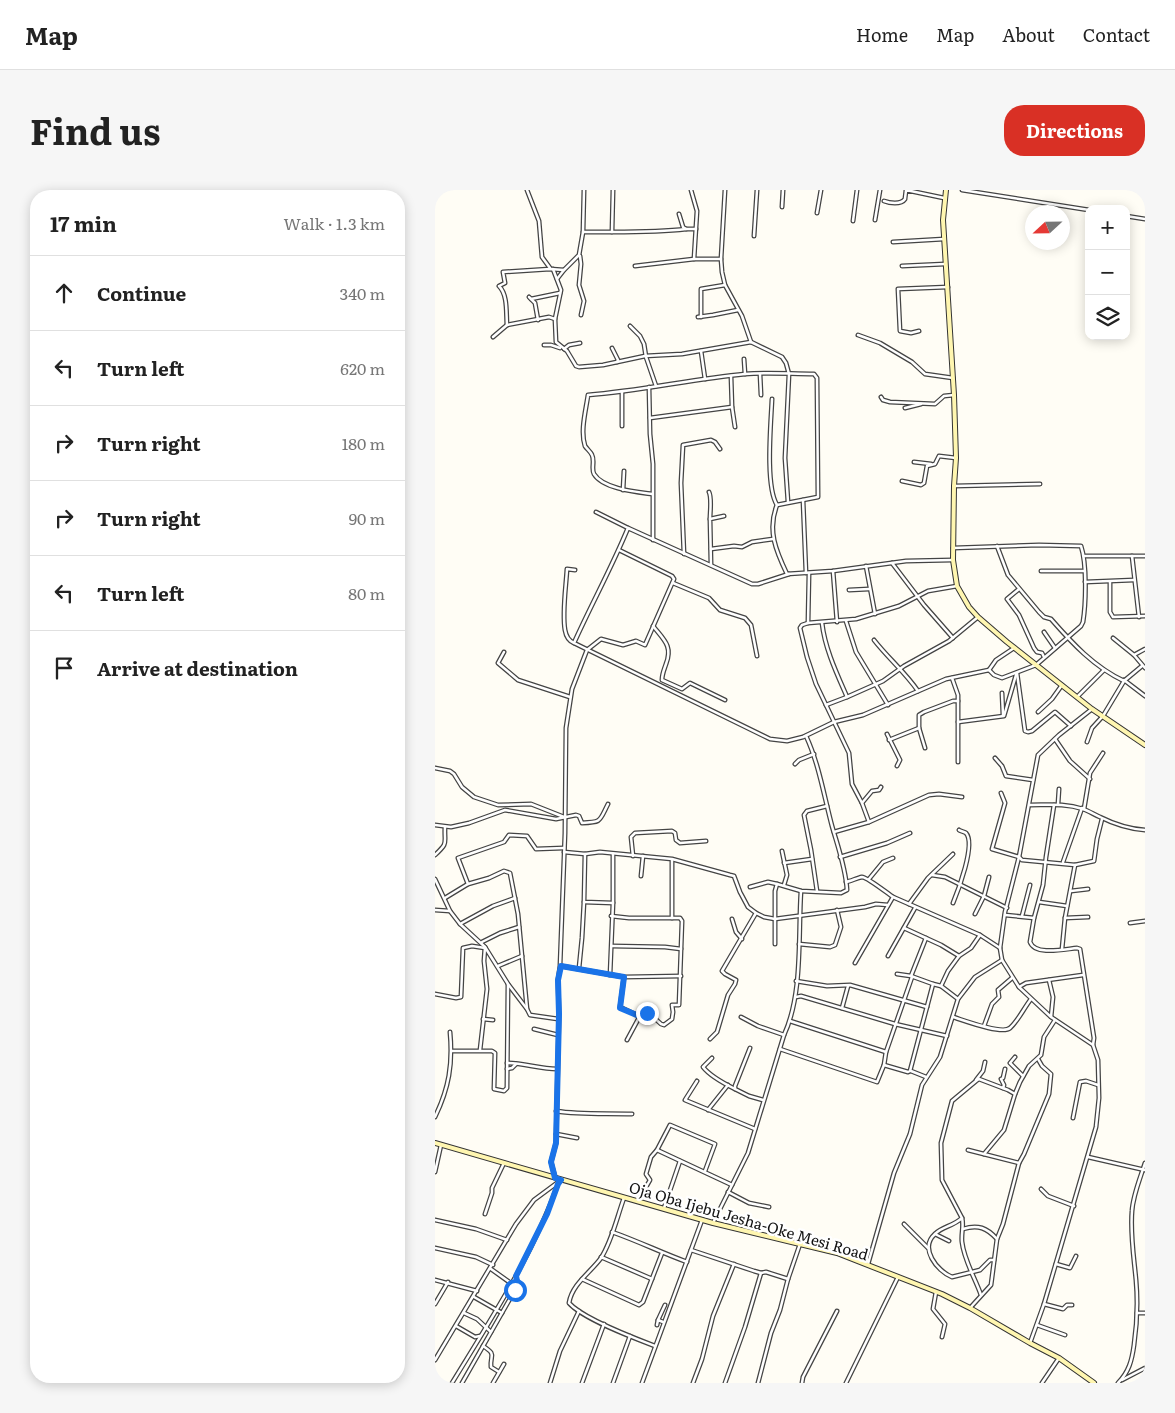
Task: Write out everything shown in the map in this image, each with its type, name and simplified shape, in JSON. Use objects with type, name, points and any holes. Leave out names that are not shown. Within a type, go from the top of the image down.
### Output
[{"type":"main road","points":[[946,190],[943,220],[954,395],[956,458],[953,486],[953,560],[957,586],[969,607],[1014,648],[1092,709],[1145,745]]},
{"type":"main road","name":"Oja Oba Ijebu Jesha-Oke Mesi Road","points":[[435,1143],[555,1178],[559,1182],[625,1197],[713,1223],[837,1253],[868,1264],[970,1308],[1059,1358],[1094,1383]]},
{"type":"street","points":[[527,190],[539,221],[542,257],[552,269],[557,279],[560,293],[555,318],[555,342],[563,348],[579,367],[645,356],[701,351],[751,342],[782,357],[789,374],[785,458],[788,502]]},
{"type":"street","points":[[581,315],[584,301],[579,285],[581,264],[579,255],[583,232],[584,190]]},
{"type":"street","points":[[612,232],[613,190]]},
{"type":"street","points":[[691,190],[697,211],[694,260]]},
{"type":"street","points":[[725,190],[721,259],[725,285],[751,342]]},
{"type":"street","points":[[754,236],[757,190]]},
{"type":"street","points":[[782,207],[783,190]]},
{"type":"street","points":[[817,213],[821,190]]},
{"type":"street","points":[[853,221],[857,190]]},
{"type":"street","points":[[875,220],[880,190]]},
{"type":"street","points":[[884,201],[891,204],[903,201],[906,190],[945,198]]},
{"type":"street","points":[[961,190],[1085,209]]},
{"type":"street","points":[[679,214],[683,227],[686,229]]},
{"type":"street","points":[[1130,217],[1145,219]]},
{"type":"street","points":[[583,232],[650,230],[666,232],[696,229]]},
{"type":"street","points":[[893,242],[944,239]]},
{"type":"street","points":[[557,279],[579,255]]},
{"type":"street","points":[[635,266],[721,259]]},
{"type":"street","points":[[902,266],[945,264]]},
{"type":"street","points":[[507,324],[504,292],[499,286],[505,283],[503,272],[564,270]]},
{"type":"street","points":[[725,285],[701,289],[699,317],[738,310]]},
{"type":"street","points":[[919,331],[911,333],[900,331],[898,289],[947,287]]},
{"type":"street","points":[[538,320],[536,305],[530,298],[560,293]]},
{"type":"street","points":[[493,337],[507,324],[549,317],[555,318]]},
{"type":"street","points":[[629,326],[642,339],[656,386]]},
{"type":"street","points":[[857,335],[880,343],[912,362],[925,374],[953,378]]},
{"type":"street","points":[[544,345],[563,348],[579,343]]},
{"type":"street","points":[[612,348],[618,360],[617,362]]},
{"type":"street","points":[[701,351],[705,379]]},
{"type":"street","points":[[744,359],[745,374]]},
{"type":"street","points":[[652,494],[623,490],[603,482],[595,476],[593,472],[593,455],[586,446],[583,432],[589,395],[745,374],[814,374],[817,378],[818,497],[777,505]]},
{"type":"street","points":[[761,374],[761,395]]},
{"type":"street","points":[[731,376],[735,427]]},
{"type":"street","points":[[649,387],[649,418],[653,464],[653,540]]},
{"type":"street","points":[[622,392],[623,426]]},
{"type":"street","points":[[881,397],[883,400],[890,402],[935,404],[944,396],[954,395]]},
{"type":"street","points":[[772,399],[770,470],[774,499],[777,505],[773,521],[773,539],[777,553],[787,574],[789,574]]},
{"type":"street","points":[[905,408],[921,404]]},
{"type":"street","points":[[649,418],[732,407]]},
{"type":"street","points":[[683,554],[681,483],[683,446],[711,440],[721,449]]},
{"type":"street","points":[[902,481],[921,485],[927,466],[935,464],[939,456],[956,458]]},
{"type":"street","points":[[914,462],[935,464]]},
{"type":"street","points":[[623,490],[624,471]]},
{"type":"street","points":[[953,486],[1040,484]]},
{"type":"street","points":[[709,492],[711,498],[709,503],[711,565]]},
{"type":"street","points":[[803,500],[808,624]]},
{"type":"street","points":[[596,512],[683,554],[752,584],[758,584],[789,574],[892,563],[953,560]]},
{"type":"street","points":[[710,519],[724,516]]},
{"type":"street","points":[[574,643],[628,528]]},
{"type":"street","points":[[711,549],[734,546],[742,547],[752,542],[773,539]]},
{"type":"street","points":[[953,548],[1079,545],[1083,556],[1085,582],[1083,622],[1036,664],[1002,678],[994,675],[989,670]]},
{"type":"street","points":[[997,546],[1008,575],[1039,612],[1044,617],[1051,618],[1067,638],[1104,670],[1145,696]]},
{"type":"street","points":[[555,1178],[551,1162],[556,1134],[558,980],[561,966],[566,728],[570,697],[587,650],[601,638],[623,645],[636,641],[645,645],[673,582],[672,576],[619,550]]},
{"type":"street","points":[[1083,556],[1145,556]]},
{"type":"street","points":[[1132,556],[1139,617]]},
{"type":"street","points":[[892,563],[953,638]]},
{"type":"street","points":[[866,566],[875,614]]},
{"type":"street","points":[[575,570],[567,569],[565,630],[570,641],[770,739],[787,741],[806,736],[834,722],[863,715],[952,678],[989,670],[996,660],[1014,648]]},
{"type":"street","points":[[833,570],[837,622]]},
{"type":"street","points":[[1041,571],[1084,571]]},
{"type":"street","points":[[1085,582],[1134,580]]},
{"type":"street","points":[[673,582],[709,598],[720,610],[745,618],[751,625],[757,656]]},
{"type":"street","points":[[1110,582],[1111,615],[1113,618],[1145,616]]},
{"type":"street","points":[[869,822],[852,784],[849,753],[816,684],[800,628],[802,625],[846,621],[875,614],[899,606],[917,596],[934,590],[957,586]]},
{"type":"street","points":[[849,590],[869,589]]},
{"type":"street","points":[[1019,589],[1007,598],[1019,615],[1033,648],[1037,652],[1042,653],[1044,657]]},
{"type":"street","points":[[826,705],[875,684],[953,638],[979,617]]},
{"type":"street","points":[[846,621],[856,652],[888,705]]},
{"type":"street","points":[[822,623],[823,634],[847,697]]},
{"type":"street","points":[[653,626],[667,643],[669,650],[669,657],[662,680],[682,689],[690,683],[725,700]]},
{"type":"street","points":[[1044,632],[1055,648]]},
{"type":"street","points":[[1087,742],[1092,728],[1103,716],[1124,681],[1143,667],[1134,655],[1113,638]]},
{"type":"street","points":[[874,640],[909,677],[918,691]]},
{"type":"street","points":[[1134,655],[1145,649]]},
{"type":"street","points":[[504,652],[498,663],[518,680],[570,697]]},
{"type":"street","points":[[1077,697],[1104,670]]},
{"type":"street","points":[[1004,716],[1016,673]]},
{"type":"street","points":[[1016,673],[1025,731],[1032,731],[1055,712],[1071,726]]},
{"type":"street","points":[[952,678],[957,689],[958,701],[958,762]]},
{"type":"street","points":[[1037,712],[1052,699],[1062,685]]},
{"type":"street","points":[[1002,693],[1004,716]]},
{"type":"street","points":[[925,748],[919,728],[919,715],[953,701],[958,701]]},
{"type":"street","points":[[1092,709],[1038,755],[1030,805],[1005,915],[1000,948],[1002,960],[1012,978],[1031,1000],[1055,1020],[1093,1045]]},
{"type":"street","points":[[958,722],[1004,716]]},
{"type":"street","points":[[889,740],[919,728]]},
{"type":"street","points":[[887,734],[900,760],[897,766]]},
{"type":"street","points":[[750,887],[768,882],[801,891],[843,893],[847,890],[814,754],[806,736]]},
{"type":"street","points":[[1055,739],[1070,761],[1090,779]]},
{"type":"street","points":[[1063,862],[1083,809],[1093,767],[1103,753]]},
{"type":"street","points":[[795,764],[799,760],[814,754]]},
{"type":"street","points":[[995,758],[1002,766],[1006,776],[1033,780]]},
{"type":"street","points":[[435,768],[450,771],[462,787],[474,797],[498,805],[531,804],[565,818]]},
{"type":"street","points":[[862,803],[872,791],[879,790],[881,787]]},
{"type":"street","points":[[1030,1343],[1074,1206],[1098,1113],[1098,1060],[1093,1045],[1094,1038],[1080,949],[1043,951],[1031,945],[1034,918],[1043,885],[1045,862],[1059,789]]},
{"type":"street","points":[[1001,793],[1005,803],[991,848],[1019,857],[1022,860],[1063,862],[1075,865],[1094,861],[1102,818]]},
{"type":"street","points":[[834,832],[869,822],[929,795],[962,796]]},
{"type":"street","points":[[435,825],[451,828],[505,810],[555,819],[576,815],[579,816],[581,823],[596,823],[600,820],[608,804]]},
{"type":"street","points":[[1030,805],[1056,804],[1083,809],[1134,829],[1145,830]]},
{"type":"street","points":[[817,892],[805,813],[807,810],[827,806]]},
{"type":"street","points":[[435,856],[447,839],[445,827]]},
{"type":"street","points":[[953,903],[966,861],[968,839],[966,833],[959,830]]},
{"type":"street","points":[[633,856],[631,837],[635,833],[672,831],[675,833],[676,840],[680,842],[706,841]]},
{"type":"street","points":[[840,857],[887,843],[910,833]]},
{"type":"street","points":[[469,884],[459,858],[504,842],[511,835],[527,836],[536,849],[564,850],[585,854],[599,852],[671,859],[733,876],[745,903],[756,914],[775,919],[876,904],[888,905]]},
{"type":"street","points":[[782,851],[787,876],[785,886]]},
{"type":"street","points":[[579,968],[583,938],[585,854]]},
{"type":"street","points":[[610,975],[613,854]]},
{"type":"street","points":[[909,904],[928,878],[953,854]]},
{"type":"street","points":[[641,876],[643,856]]},
{"type":"street","points":[[869,879],[882,862],[893,858]]},
{"type":"street","points":[[671,859],[671,918]]},
{"type":"street","points":[[784,863],[813,859]]},
{"type":"street","points":[[1062,949],[1065,918],[1075,865]]},
{"type":"street","points":[[445,898],[469,884],[507,871],[512,875],[527,1009]]},
{"type":"street","points":[[932,875],[945,877],[1007,908]]},
{"type":"street","points":[[846,882],[863,877],[869,879],[893,897],[980,936],[1000,948]]},
{"type":"street","points":[[975,914],[984,896],[989,877]]},
{"type":"street","points":[[435,879],[450,911],[460,924],[482,942],[528,1013],[532,1017],[558,1019]]},
{"type":"street","points":[[775,944],[775,890],[777,884]]},
{"type":"street","points":[[1022,916],[1030,885]]},
{"type":"street","points":[[1071,891],[1087,889]]},
{"type":"street","points":[[713,1223],[747,1153],[783,1035],[790,1021],[796,997],[801,891]]},
{"type":"street","points":[[855,963],[893,897]]},
{"type":"street","points":[[460,924],[493,906],[515,898]]},
{"type":"street","points":[[583,902],[613,903]]},
{"type":"street","points":[[1039,902],[1067,906]]},
{"type":"street","points":[[888,956],[915,908]]},
{"type":"street","points":[[435,910],[450,911]]},
{"type":"street","points":[[799,944],[833,946],[840,931],[840,919],[837,910]]},
{"type":"street","points":[[840,919],[845,910]]},
{"type":"street","points":[[710,1040],[717,1032],[728,995],[736,980],[722,971],[756,914]]},
{"type":"street","points":[[1005,915],[1034,918]]},
{"type":"street","points":[[611,916],[680,918],[682,921],[680,1004],[672,1006],[673,1015],[666,1024],[661,1024],[649,1013],[643,1013],[639,1016],[627,1040]]},
{"type":"street","points":[[1065,918],[1088,917]]},
{"type":"street","points":[[731,919],[736,932],[742,939]]},
{"type":"street","points":[[1130,923],[1145,921]]},
{"type":"street","points":[[482,942],[500,933],[519,928]]},
{"type":"street","points":[[904,928],[941,945],[959,956]]},
{"type":"street","points":[[941,986],[948,971],[959,956],[971,948],[980,936]]},
{"type":"street","points":[[780,1049],[878,1081],[911,976],[926,938]]},
{"type":"street","points":[[435,994],[456,998],[461,997],[463,948],[472,946],[485,948]]},
{"type":"street","points":[[612,946],[665,947],[681,950]]},
{"type":"street","points":[[480,1050],[487,989],[484,961],[485,948]]},
{"type":"street","points":[[498,966],[522,956]]},
{"type":"street","points":[[868,1264],[894,1173],[910,1134],[918,1097],[925,1077],[937,1062],[958,999],[975,977],[1002,960]]},
{"type":"street","points":[[561,966],[624,977],[681,976]]},
{"type":"street","points":[[897,974],[911,976],[941,986],[958,999]]},
{"type":"street","points":[[1019,987],[1026,983],[1083,975]]},
{"type":"street","points":[[624,977],[620,1008],[639,1016]]},
{"type":"street","points":[[984,1026],[992,1004],[999,996],[998,990],[1012,978]]},
{"type":"street","points":[[1049,980],[1053,997],[1051,1017]]},
{"type":"street","points":[[796,981],[827,986],[848,986],[927,1007]]},
{"type":"street","points":[[452,1051],[480,1050],[495,1053],[494,1088],[495,1090],[505,1090],[507,1088],[508,984]]},
{"type":"street","points":[[910,1071],[933,984]]},
{"type":"street","points":[[842,1008],[848,986]]},
{"type":"street","points":[[796,997],[801,996],[895,1024],[947,1036]]},
{"type":"street","points":[[953,1017],[1006,1031],[1011,1028],[1031,1000]]},
{"type":"street","points":[[741,1017],[758,1026],[783,1035]]},
{"type":"street","points":[[483,1019],[493,1020]]},
{"type":"street","points":[[985,1154],[1004,1130],[1015,1094],[1023,1076],[1029,1066],[1042,1054],[1044,1037],[1055,1020]]},
{"type":"street","points":[[790,1021],[886,1052]]},
{"type":"street","points":[[534,1028],[558,1035]]},
{"type":"street","points":[[435,1117],[445,1096],[452,1051],[450,1032]]},
{"type":"street","points":[[735,1089],[750,1048]]},
{"type":"street","points":[[1015,1057],[1009,1063],[1023,1076]]},
{"type":"street","points":[[712,1058],[703,1067],[710,1075],[749,1096],[763,1100]]},
{"type":"street","points":[[970,1308],[991,1285],[997,1239],[1003,1224],[1019,1163],[1049,1094],[1051,1074],[1042,1066],[1038,1059]]},
{"type":"street","points":[[981,1295],[962,1244],[962,1218],[942,1180],[941,1143],[952,1101],[976,1081],[983,1071],[985,1062]]},
{"type":"street","points":[[507,1063],[529,1064],[542,1068],[557,1069]]},
{"type":"street","points":[[507,1069],[512,1068],[517,1063]]},
{"type":"street","points":[[884,1065],[910,1071],[925,1077]]},
{"type":"street","points":[[1002,1088],[1004,1087],[1001,1080],[1005,1069]]},
{"type":"street","points":[[976,1081],[979,1079],[1015,1094]]},
{"type":"street","points":[[697,1081],[685,1100],[755,1129]]},
{"type":"street","points":[[1073,1118],[1080,1082],[1085,1081],[1099,1085]]},
{"type":"street","points":[[708,1110],[727,1085]]},
{"type":"street","points":[[556,1111],[579,1114],[594,1112],[632,1114]]},
{"type":"street","points":[[638,1201],[649,1180],[646,1174],[651,1157],[657,1150],[670,1125],[715,1144],[705,1172]]},
{"type":"street","points":[[556,1134],[577,1138]]},
{"type":"street","points":[[435,1172],[441,1145]]},
{"type":"street","points":[[657,1150],[732,1185]]},
{"type":"street","points":[[968,1150],[1019,1163]]},
{"type":"street","points":[[1088,1157],[1144,1170]]},
{"type":"street","points":[[664,1208],[680,1161]]},
{"type":"street","points":[[1119,1382],[1128,1370],[1132,1358],[1137,1313],[1131,1212],[1145,1163]]},
{"type":"street","points":[[485,1214],[492,1194],[492,1188],[504,1164]]},
{"type":"street","points":[[435,1360],[507,1240],[534,1200],[545,1190],[559,1182]]},
{"type":"street","points":[[454,1382],[512,1284],[547,1214],[559,1182]]},
{"type":"street","points":[[1041,1189],[1050,1197],[1074,1206]]},
{"type":"street","points":[[728,1192],[749,1203],[769,1207]]},
{"type":"street","points":[[625,1197],[601,1257],[582,1279],[569,1301],[570,1304],[579,1310],[604,1324],[655,1346]]},
{"type":"street","points":[[928,1248],[932,1236],[940,1230],[951,1227],[962,1218]]},
{"type":"street","points":[[642,1383],[702,1219]]},
{"type":"street","points":[[435,1220],[476,1229],[507,1240]]},
{"type":"street","points":[[905,1224],[928,1248],[933,1261],[951,1277],[983,1268],[990,1260],[994,1260]]},
{"type":"street","points":[[963,1229],[972,1226],[979,1227],[987,1230],[997,1239]]},
{"type":"street","points":[[612,1232],[687,1262]]},
{"type":"street","points":[[935,1234],[949,1241]]},
{"type":"street","points":[[758,1383],[800,1244]]},
{"type":"street","points":[[435,1248],[476,1257],[493,1265]]},
{"type":"street","points":[[691,1250],[761,1273],[766,1272],[788,1279]]},
{"type":"street","points":[[582,1279],[639,1306],[643,1302],[662,1253]]},
{"type":"street","points":[[1056,1264],[1070,1268],[1076,1256]]},
{"type":"street","points":[[601,1257],[652,1279]]},
{"type":"street","points":[[693,1383],[702,1359],[713,1316],[734,1264]]},
{"type":"street","points":[[491,1269],[512,1284]]},
{"type":"street","points":[[725,1383],[745,1327],[761,1273]]},
{"type":"street","points":[[462,1383],[517,1286],[516,1276]]},
{"type":"street","points":[[846,1383],[898,1277]]},
{"type":"street","points":[[435,1280],[477,1291]]},
{"type":"street","points":[[435,1304],[447,1282]]},
{"type":"street","points":[[936,1292],[933,1310],[945,1324],[942,1337]]},
{"type":"street","points":[[473,1297],[502,1313]]},
{"type":"street","points":[[1044,1304],[1063,1309],[1067,1305],[1072,1305]]},
{"type":"street","points":[[657,1325],[665,1305]]},
{"type":"street","points":[[550,1383],[560,1351],[579,1310]]},
{"type":"street","points":[[802,1383],[803,1377],[837,1311]]},
{"type":"street","points":[[464,1312],[486,1326],[491,1332]]},
{"type":"street","points":[[1137,1313],[1145,1313]]},
{"type":"street","points":[[658,1320],[663,1322]]},
{"type":"street","points":[[582,1383],[604,1324]]},
{"type":"street","points":[[1037,1325],[1065,1335]]},
{"type":"street","points":[[456,1326],[475,1337],[480,1336]]},
{"type":"street","points":[[613,1383],[630,1336]]},
{"type":"street","points":[[483,1346],[492,1352],[491,1367],[499,1372]]},
{"type":"street","points":[[1042,1383],[1059,1358]]},
{"type":"street","points":[[493,1383],[504,1364]]},
{"type":"street","points":[[1119,1382],[1145,1368]]},
{"type":"route","points":[[515,1290],[517,1286],[516,1276],[547,1214],[561,1180],[555,1178],[551,1162],[556,1143],[558,980],[561,966],[624,977],[620,1008],[639,1016],[647,1013]]}]
